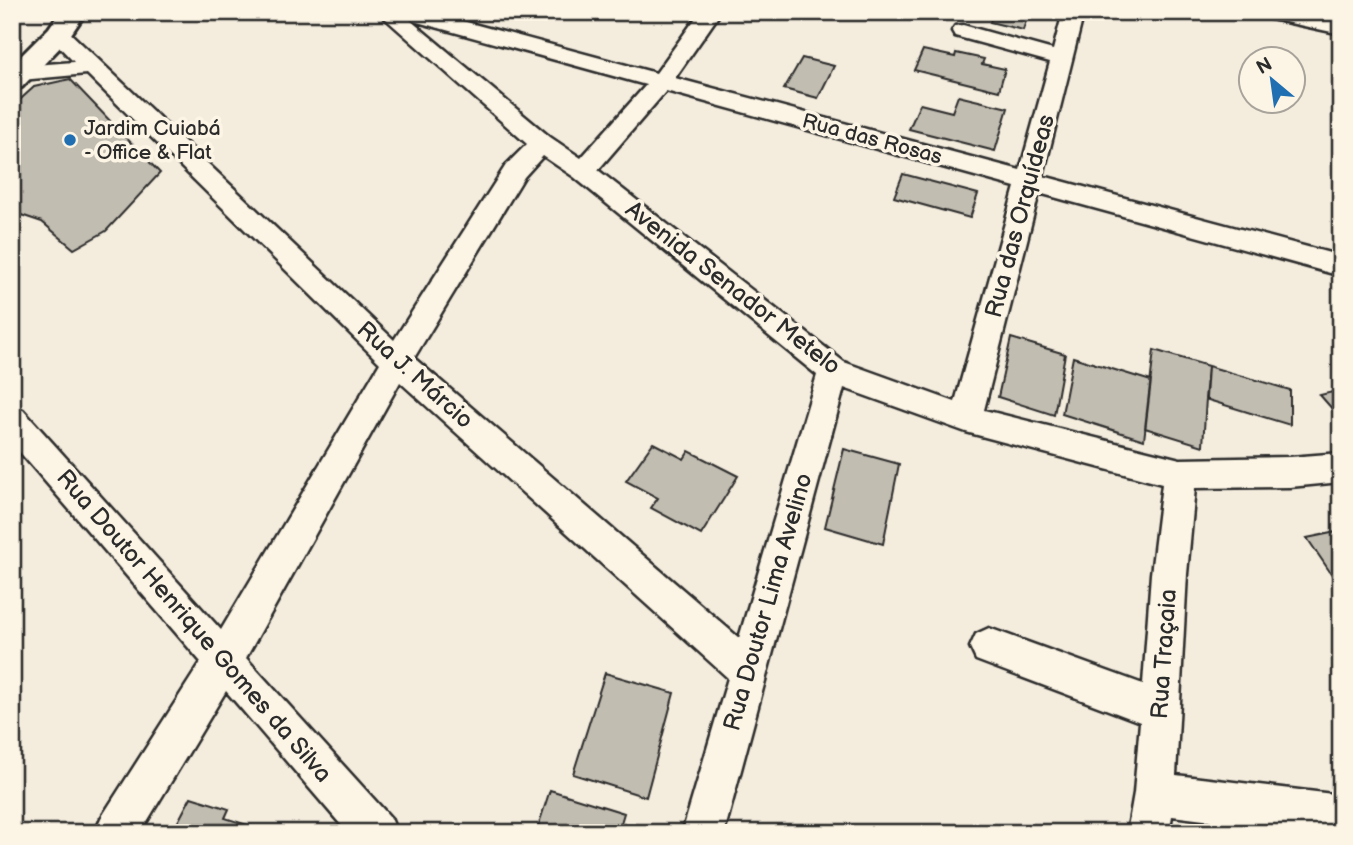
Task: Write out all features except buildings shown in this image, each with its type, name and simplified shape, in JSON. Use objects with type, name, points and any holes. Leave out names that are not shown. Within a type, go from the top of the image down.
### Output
[{"type":"highway","points":[[18,59],[66,23]]},
{"type":"street","name":"Avenida Senador Metelo","points":[[388,12],[541,143],[583,171],[833,371],[966,419],[1180,474],[1290,472],[1341,467]]},
{"type":"street","name":"Rua das Rosas","points":[[404,12],[1341,267]]},
{"type":"street","points":[[583,171],[662,81],[711,12]]},
{"type":"street","name":"Rua das Orquídeas","points":[[966,419],[1074,12]]},
{"type":"street","points":[[1264,12],[1341,29]]},
{"type":"street","name":"Rua J. Márcio","points":[[66,23],[93,67],[397,361],[748,671]]},
{"type":"street","points":[[962,31],[1062,58]]},
{"type":"street","points":[[18,59],[93,67]]},
{"type":"street","points":[[116,833],[223,662],[397,361],[515,171],[541,143]]},
{"type":"street","name":"Rua Doutor Lima Avelino","points":[[703,833],[833,371]]},
{"type":"street","name":"Rua Doutor Henrique Gomes da Silva","points":[[12,420],[376,833]]},
{"type":"street","name":"Rua Traçaia","points":[[1148,833],[1155,793],[1169,574],[1180,474]]},
{"type":"street","points":[[989,646],[1160,710]]},
{"type":"street","points":[[1155,793],[1341,816]]},
{"type":"place","name":"Jardim Cuiabá - Office & Flat","points":[[70,140]]}]
